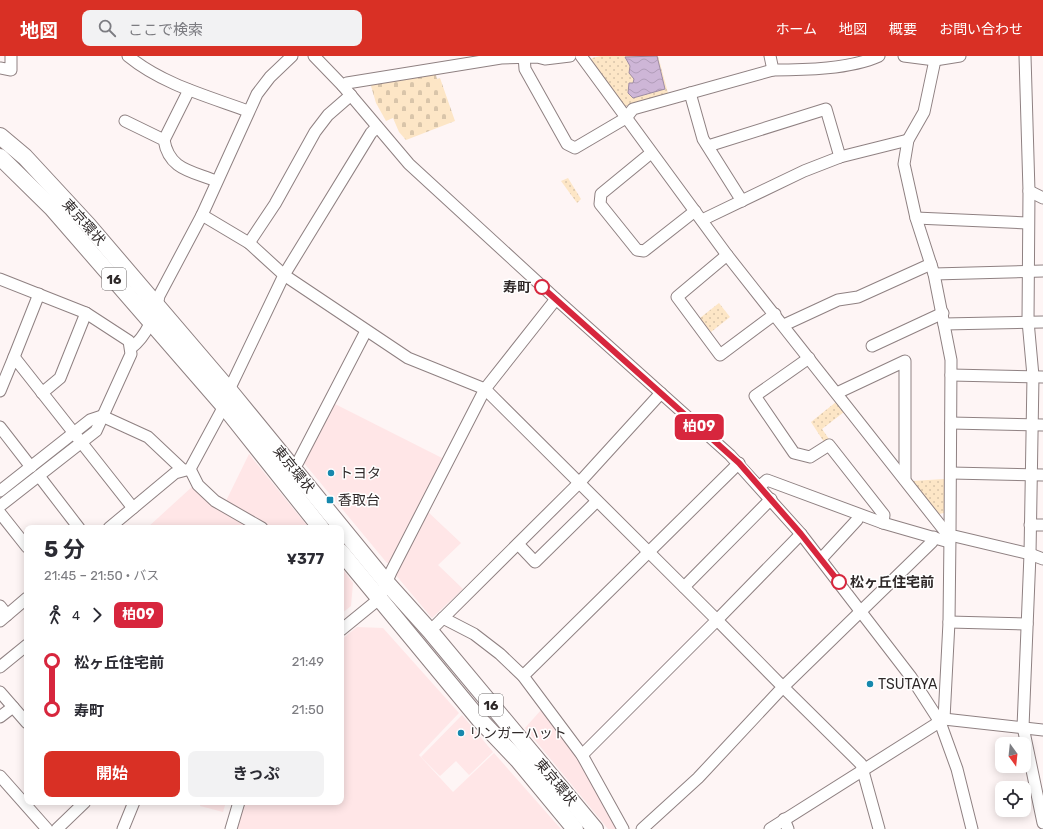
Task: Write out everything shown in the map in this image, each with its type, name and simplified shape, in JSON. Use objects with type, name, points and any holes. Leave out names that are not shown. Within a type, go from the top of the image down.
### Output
[{"type":"highway","name":"東京環状","points":[[0,136],[25,157],[88,225],[157,308],[229,390],[339,525]]},
{"type":"highway","name":"東京環状","points":[[0,157],[52,208],[224,406],[319,525]]},
{"type":"highway","name":"東京環状","points":[[344,531],[595,829]]},
{"type":"highway","name":"東京環状","points":[[344,556],[479,719],[518,760],[575,829]]},
{"type":"street","points":[[0,68],[11,70],[11,56]]},
{"type":"street","points":[[128,56],[155,74],[189,90],[248,111]]},
{"type":"street","points":[[131,348],[139,340],[157,308],[160,296],[202,215],[216,181],[257,94],[270,77],[292,56]]},
{"type":"street","points":[[314,56],[343,86],[409,164],[556,299],[739,463],[801,534],[911,677],[942,720],[972,829]]},
{"type":"street","points":[[343,86],[347,83],[465,59],[524,56],[537,56],[545,59],[570,56]]},
{"type":"street","points":[[524,56],[525,69],[567,144],[576,148],[626,118],[634,109],[773,70],[849,65],[879,56]]},
{"type":"street","points":[[581,56],[727,255],[905,478],[950,538]]},
{"type":"street","points":[[770,56],[773,70]]},
{"type":"street","points":[[904,56],[935,60],[960,56]]},
{"type":"street","points":[[1025,56],[1028,190],[1028,321],[1038,377],[1037,425],[1032,475],[1023,727],[1043,823]]},
{"type":"street","points":[[935,60],[924,112],[908,140],[904,164],[916,218],[933,269],[951,360],[949,622],[942,720]]},
{"type":"street","points":[[189,90],[164,140],[166,152],[177,166],[216,181]]},
{"type":"street","points":[[690,93],[703,139],[742,200]]},
{"type":"street","points":[[248,243],[275,204],[315,132],[328,115],[351,96]]},
{"type":"street","points":[[708,146],[826,109],[840,157]]},
{"type":"street","points":[[126,121],[164,140]]},
{"type":"street","points":[[113,525],[175,473],[187,470],[224,406],[229,390],[284,275],[371,133],[378,127]]},
{"type":"street","points":[[651,153],[601,194],[600,204],[637,250],[644,251],[699,215],[742,200],[840,157],[908,140]]},
{"type":"street","points":[[1028,190],[1043,198]]},
{"type":"street","points":[[202,215],[248,243],[284,275],[366,332],[408,358],[485,389],[861,764],[879,829]]},
{"type":"street","points":[[916,218],[1028,223]]},
{"type":"street","points":[[727,255],[677,297],[720,355],[775,314]]},
{"type":"street","points":[[784,325],[838,300],[858,297],[933,269],[1043,271]]},
{"type":"street","points":[[0,279],[86,313],[128,341],[131,348],[131,354],[96,431],[0,506]]},
{"type":"street","points":[[0,392],[39,294]]},
{"type":"street","points":[[344,628],[379,599],[386,582],[485,389],[556,299]]},
{"type":"street","points":[[42,393],[60,378],[86,313]]},
{"type":"street","points":[[872,346],[943,318],[1043,322]]},
{"type":"street","points":[[292,467],[298,462],[366,332]]},
{"type":"street","points":[[14,357],[133,508]]},
{"type":"street","points":[[809,358],[755,396],[794,453],[810,457],[829,445],[884,515],[883,523]]},
{"type":"street","points":[[837,393],[905,361],[905,478]]},
{"type":"street","points":[[951,375],[1038,377]]},
{"type":"street","points":[[430,631],[579,483],[660,393]]},
{"type":"street","points":[[0,491],[90,420],[102,416],[148,437],[187,470],[198,485],[215,501],[257,525]]},
{"type":"street","points":[[951,424],[1037,425]]},
{"type":"street","points":[[0,427],[31,467]]},
{"type":"street","points":[[523,676],[739,463]]},
{"type":"street","points":[[951,473],[1043,475]]},
{"type":"street","points":[[38,476],[77,525]]},
{"type":"street","points":[[760,486],[767,480],[883,523],[934,537],[950,538],[1030,554],[1043,559]]},
{"type":"street","points":[[684,587],[771,499]]},
{"type":"street","points":[[518,544],[535,562],[597,501]]},
{"type":"street","points":[[0,513],[24,543]]},
{"type":"street","points":[[821,559],[857,520],[859,515]]},
{"type":"street","points":[[1030,525],[1043,525]]},
{"type":"street","points":[[582,755],[801,534]]},
{"type":"street","points":[[642,829],[698,778],[783,687],[932,542],[934,537]]},
{"type":"street","points":[[2,614],[24,600]]},
{"type":"street","points":[[443,618],[474,634],[500,654],[523,676],[582,755],[623,829]]},
{"type":"street","points":[[949,622],[1027,624]]},
{"type":"street","points":[[0,667],[24,647]]},
{"type":"street","points":[[0,692],[24,720]]},
{"type":"street","points":[[0,717],[13,707]]},
{"type":"street","points":[[770,829],[786,824],[863,771],[942,720],[1043,730]]},
{"type":"street","points":[[2,782],[47,829]]},
{"type":"street","points":[[57,829],[83,805]]},
{"type":"street","points":[[123,829],[133,805]]},
{"type":"street","points":[[231,829],[238,805]]},
{"type":"shaded area","points":[[335,404],[446,460],[394,562],[387,563],[304,463]]},
{"type":"shaded area","points":[[249,454],[307,525],[267,525],[226,501]]},
{"type":"shaded area","points":[[193,486],[248,522],[246,525],[150,525]]},
{"type":"shaded area","points":[[428,512],[461,543],[438,565],[463,589],[432,618],[394,573]]},
{"type":"shaded area","points":[[344,571],[353,583],[351,606],[344,612]]},
{"type":"shaded area","points":[[357,627],[383,628],[459,713],[419,755],[453,792],[494,753],[561,829],[237,829],[244,805],[344,805],[344,638]]},
{"type":"shaded area","points":[[542,709],[572,748],[618,829],[608,829],[525,728]]},
{"type":"shaded area","points":[[462,715],[493,752],[469,775],[456,761],[440,776],[421,757]]},
{"type":"shaded area","points":[[200,805],[225,805],[223,812]]},
{"type":"green space","points":[[601,56],[658,56],[668,93],[623,107],[589,64],[592,58]]},
{"type":"green space","points":[[435,72],[437,79],[440,78],[455,121],[406,140],[399,132],[393,118],[386,121],[376,103],[371,86],[373,82]]},
{"type":"green space","points":[[568,178],[581,199],[577,203],[561,181]]},
{"type":"green space","points":[[719,303],[730,317],[711,332],[700,318]]},
{"type":"green space","points":[[836,402],[844,412],[822,429],[829,439],[824,442],[811,422]]},
{"type":"green space","points":[[944,479],[944,513],[939,514],[912,481]]},
{"type":"water","points":[[657,56],[665,89],[633,98],[628,93],[629,83],[633,83],[634,79],[629,73],[630,66],[625,57]]},
{"type":"bus line","name":"柏09","points":[[542,287],[739,463],[801,534],[839,582]]},
{"type":"place","name":"寿町","points":[[542,287]]},
{"type":"place","name":"トヨタ","points":[[331,473]]},
{"type":"place","name":"香取台","points":[[330,500]]},
{"type":"place","name":"松ヶ丘住宅前","points":[[839,582]]},
{"type":"place","name":"TSUTAYA","points":[[870,684]]},
{"type":"place","name":"リンガーハット","points":[[461,733]]}]
